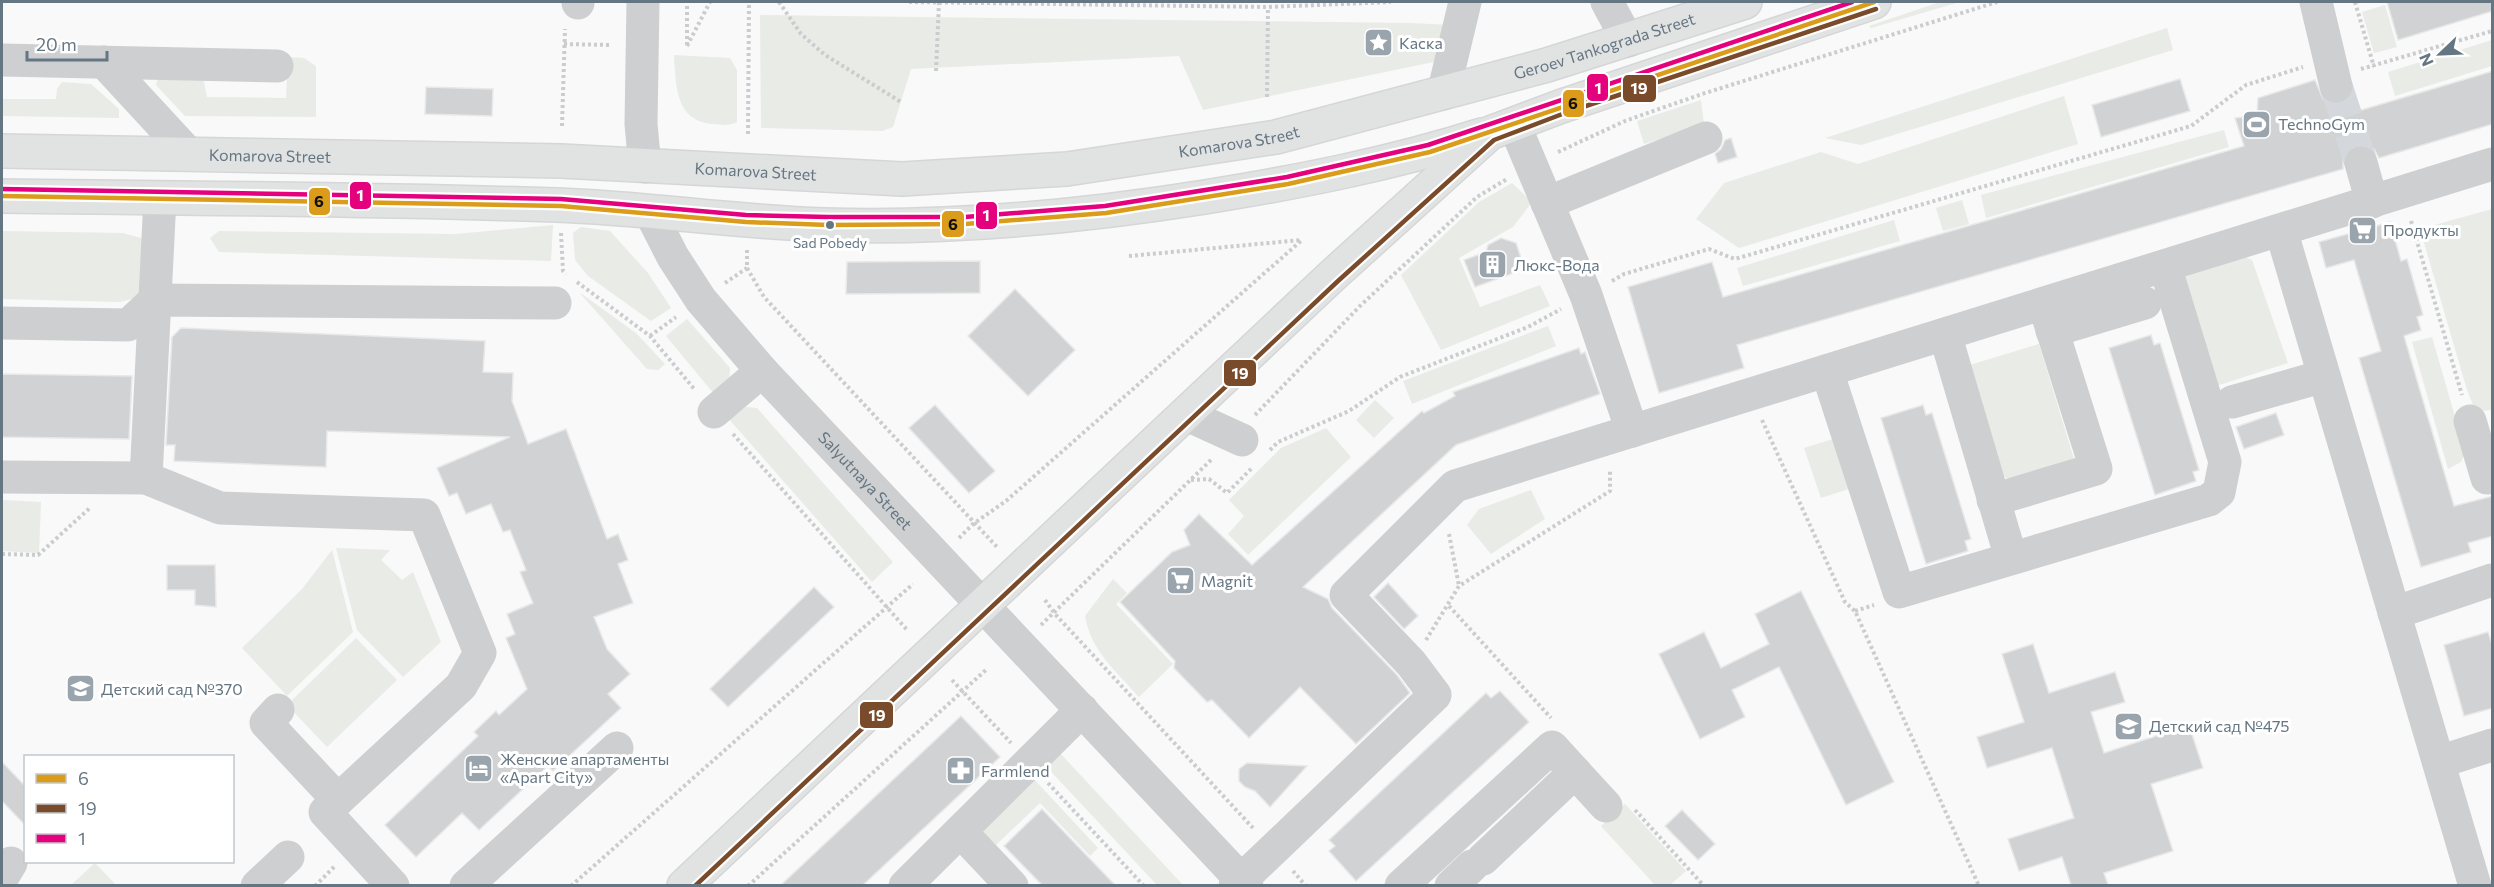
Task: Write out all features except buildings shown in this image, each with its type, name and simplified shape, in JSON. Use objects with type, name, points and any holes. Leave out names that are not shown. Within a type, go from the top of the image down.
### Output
[{"type":"main road","name":"Geroev Tankograda Street","points":[[1500,78],[1628,41],[1745,2]]},
{"type":"main road","points":[[2,196],[551,205],[746,222],[828,225],[965,224],[1106,213],[1288,184],[1430,152],[1874,2]]},
{"type":"main road","name":"Komarova Street","points":[[2,151],[561,161],[902,180],[1067,169],[1276,137],[1500,78]]},
{"type":"main road","points":[[1500,78],[1502,128]]},
{"type":"main road","points":[[684,885],[1185,414],[1502,128]]},
{"type":"main road","name":"Salyutnaya Street","points":[[645,166],[650,212]]},
{"type":"street","name":"Salyutnaya Street","points":[[643,2],[641,124],[645,166]]},
{"type":"street","points":[[1443,94],[1465,2]]},
{"type":"street","points":[[1607,2],[1628,41]]},
{"type":"street","points":[[2316,2],[2333,72]]},
{"type":"street","points":[[2,60],[277,66]]},
{"type":"street","points":[[104,62],[188,153]]},
{"type":"street","points":[[1502,128],[1547,203],[1586,295],[1621,435]]},
{"type":"street","points":[[1547,203],[1706,138]]},
{"type":"street","points":[[2361,163],[2387,197]]},
{"type":"street","points":[[2048,317],[2165,266],[2493,164]]},
{"type":"street","points":[[134,478],[155,300],[160,198]]},
{"type":"street","name":"Salyutnaya Street","points":[[650,212],[673,257],[701,300],[762,371],[983,604],[1241,883]]},
{"type":"street","points":[[2281,230],[2475,885]]},
{"type":"street","points":[[1827,371],[1899,592],[2209,500],[2219,492],[2225,462],[2165,266]]},
{"type":"street","points":[[2,322],[128,325],[155,300],[555,303]]},
{"type":"street","points":[[1241,883],[1273,849],[1435,695],[1411,663],[1346,595],[1455,486],[1945,334],[2145,303]]},
{"type":"street","points":[[1993,500],[2096,469],[2048,317]]},
{"type":"street","points":[[1945,334],[2011,558]]},
{"type":"street","points":[[714,412],[762,371]]},
{"type":"street","points":[[2232,402],[2324,376]]},
{"type":"street","points":[[1185,414],[1252,446]]},
{"type":"street","points":[[2470,421],[2487,478],[2493,477]]},
{"type":"street","points":[[2,477],[134,478],[220,508],[424,515],[480,653],[461,686],[325,812],[393,885]]},
{"type":"street","points":[[2394,613],[2493,580]]},
{"type":"street","points":[[278,710],[266,723],[338,800]]},
{"type":"street","points":[[905,885],[1082,710]]},
{"type":"street","points":[[2439,762],[2493,745]]},
{"type":"street","points":[[1401,885],[1552,747],[1606,806]]},
{"type":"street","points":[[466,885],[617,748]]},
{"type":"street","points":[[1469,870],[1575,772]]},
{"type":"street","points":[[961,832],[1012,885]]},
{"type":"street","points":[[257,885],[288,857]]},
{"type":"path","points":[[687,2],[687,46],[710,2]]},
{"type":"path","points":[[748,134],[749,2]]},
{"type":"path","points":[[779,2],[801,34],[825,54],[901,102]]},
{"type":"path","points":[[909,2],[1268,7],[1391,2]]},
{"type":"path","points":[[936,71],[939,2]]},
{"type":"path","points":[[1548,157],[1625,121],[1702,94],[1997,2]]},
{"type":"path","points":[[2355,2],[2374,67]]},
{"type":"path","points":[[1267,97],[1268,7]]},
{"type":"path","points":[[562,126],[564,44],[573,9]]},
{"type":"path","points":[[1041,625],[1055,614],[1191,480],[1252,446],[1278,442],[1350,411],[1400,377],[1527,327],[1624,274],[1709,249],[1735,259],[2191,126],[2246,85],[2374,67],[2493,31]]},
{"type":"path","points":[[564,44],[609,45]]},
{"type":"path","points":[[1191,480],[1209,479],[1227,493],[1252,446],[1360,306],[1477,197],[1508,179]]},
{"type":"path","points":[[2387,197],[2470,421]]},
{"type":"path","points":[[560,229],[563,272],[650,336],[714,412],[908,631]]},
{"type":"path","points":[[958,539],[973,524],[1006,501],[1302,240],[1128,256]]},
{"type":"path","points":[[747,243],[747,268],[764,297],[973,524],[997,547]]},
{"type":"path","points":[[720,286],[747,268]]},
{"type":"path","points":[[650,336],[679,315]]},
{"type":"path","points":[[1754,394],[1768,437],[1818,537],[1845,602],[1855,611],[1979,885]]},
{"type":"path","points":[[1411,663],[1459,586],[1610,491],[1621,435]]},
{"type":"path","points":[[2,554],[38,555],[134,478]]},
{"type":"path","points":[[1443,498],[1459,586]]},
{"type":"path","points":[[571,885],[913,584]]},
{"type":"path","points":[[1045,600],[1055,614],[1306,885]]},
{"type":"path","points":[[748,885],[987,669]]},
{"type":"path","points":[[952,680],[1144,885]]},
{"type":"shaded area","points":[[1940,2],[1960,2],[1871,28],[1869,26]]},
{"type":"shaded area","points":[[2385,5],[2397,47],[2374,53],[2362,12]]},
{"type":"shaded area","points":[[760,15],[1453,25],[1443,60],[1203,110],[1179,56],[911,69],[893,127],[882,131],[761,128]]},
{"type":"shaded area","points":[[2167,28],[2173,50],[1861,145],[1825,138]]},
{"type":"shaded area","points":[[2492,40],[2492,66],[2395,96],[2388,72]]},
{"type":"shaded area","points":[[674,55],[730,58],[737,70],[737,122],[728,125],[717,124],[701,122],[692,117],[680,100]]},
{"type":"shaded area","points":[[288,57],[304,58],[316,66],[316,117],[185,116],[156,85],[159,75],[203,78],[207,97],[286,98]]},
{"type":"shaded area","points":[[62,82],[91,84],[119,109],[119,118],[2,116],[2,99],[56,99],[57,89]]},
{"type":"shaded area","points":[[2064,96],[2078,144],[1739,248],[1696,219],[1724,183],[1821,152],[1858,164]]},
{"type":"shaded area","points":[[1701,100],[1704,125],[1644,144],[1637,121]]},
{"type":"shaded area","points":[[2224,130],[2229,147],[1986,218],[1981,195]]},
{"type":"shaded area","points":[[1512,183],[1532,202],[1513,227],[1459,258],[1480,307],[1540,285],[1550,306],[1441,350],[1401,275],[1479,202]]},
{"type":"shaded area","points":[[1962,200],[1969,224],[1943,231],[1936,208]]},
{"type":"shaded area","points":[[2492,209],[2492,410],[2480,411],[2473,405],[2467,390],[2420,229]]},
{"type":"shaded area","points":[[1894,220],[1900,241],[1743,286],[1737,268]]},
{"type":"shaded area","points":[[553,225],[551,261],[219,252],[210,238],[219,231],[455,234]]},
{"type":"shaded area","points":[[581,227],[610,231],[648,273],[671,308],[651,321],[588,276],[575,260],[573,233]]},
{"type":"shaded area","points":[[2,231],[123,233],[141,238],[149,257],[139,297],[120,302],[2,299]]},
{"type":"shaded area","points":[[2246,257],[2252,260],[2288,363],[2213,387],[2178,279]]},
{"type":"shaded area","points":[[579,292],[636,333],[665,364],[658,370],[647,369]]},
{"type":"shaded area","points":[[687,319],[730,368],[729,381],[715,395],[666,336]]},
{"type":"shaded area","points":[[1548,326],[1556,346],[1412,404],[1403,381]]},
{"type":"shaded area","points":[[2432,337],[2464,455],[2461,462],[2448,469],[2412,342]]},
{"type":"shaded area","points":[[2039,344],[2074,459],[2009,479],[1994,472],[1963,367]]},
{"type":"shaded area","points":[[1375,400],[1394,418],[1374,438],[1356,420]]},
{"type":"shaded area","points":[[746,407],[757,408],[893,562],[872,582],[728,418]]},
{"type":"shaded area","points":[[1326,428],[1351,457],[1248,555],[1228,534],[1244,516],[1229,500],[1281,448]]},
{"type":"shaded area","points":[[1836,438],[1852,488],[1821,498],[1804,448]]},
{"type":"shaded area","points":[[1531,490],[1545,519],[1491,554],[1467,525],[1479,509]]},
{"type":"shaded area","points":[[2,500],[41,502],[39,553],[2,551]]},
{"type":"shaded area","points":[[336,548],[390,550],[381,560],[402,580],[413,572],[441,642],[403,677],[357,630]]},
{"type":"shaded area","points":[[332,550],[353,632],[287,696],[242,648],[302,589]]},
{"type":"shaded area","points":[[1113,579],[1127,593],[1116,604],[1173,664],[1139,697],[1099,650],[1085,616]]},
{"type":"shaded area","points":[[356,638],[397,680],[327,747],[287,705]]},
{"type":"shaded area","points":[[1058,751],[1183,885],[1157,885],[1044,764]]},
{"type":"shaded area","points":[[1033,778],[1098,848],[1090,856],[1040,803],[996,845],[978,828]]},
{"type":"shaded area","points":[[1625,804],[1686,871],[1670,885],[1655,885],[1601,826]]},
{"type":"shaded area","points":[[95,863],[116,885],[71,885]]},
{"type":"tunnel","points":[[2336,86],[2361,163]]},
{"type":"transit line","name":"1","points":[[2,189],[561,199],[746,215],[828,217],[965,217],[1105,206],[1287,177],[1428,145],[1852,2]]},
{"type":"transit line","name":"6","points":[[2,196],[561,206],[746,222],[828,225],[965,224],[1106,213],[1288,184],[1430,152],[1874,2]]},
{"type":"transit line","name":"19","points":[[695,886],[1338,281],[1494,140],[1565,113],[1876,9]]},
{"type":"place","name":"Каска","points":[[1378,43]]},
{"type":"place","name":"TechnoGym","points":[[2257,124]]},
{"type":"place","name":"Sad Pobedy","points":[[830,225]]},
{"type":"place","name":"Продукты","points":[[2362,230]]},
{"type":"place","name":"Люкс-Вода","points":[[1493,265]]},
{"type":"place","name":"Magnit","points":[[1180,581]]},
{"type":"place","name":"Детский сад №370","points":[[80,689]]},
{"type":"place","name":"Детский сад №475","points":[[2128,726]]},
{"type":"place","name":"Женские апартаменты «Apart City»","points":[[479,768]]},
{"type":"place","name":"Farmlend","points":[[960,771]]}]
